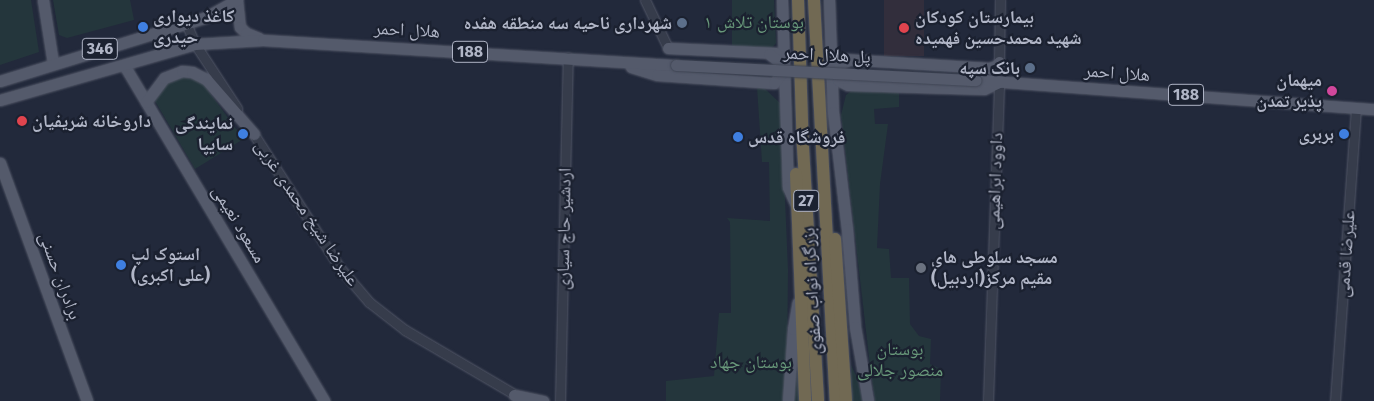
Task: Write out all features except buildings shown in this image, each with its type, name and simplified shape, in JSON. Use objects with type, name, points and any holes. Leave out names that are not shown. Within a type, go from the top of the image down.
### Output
[{"type":"highway","name":"بزرگراه نواب صفوی","points":[[798,0],[803,147],[818,401]]},
{"type":"highway","name":"بزرگراه نواب صفوی","points":[[814,0],[836,401]]},
{"type":"highway","points":[[803,147],[796,170],[805,401]]},
{"type":"highway","points":[[826,205],[834,224],[846,401]]},
{"type":"main road","points":[[43,0],[53,63]]},
{"type":"main road","name":"346","points":[[0,81],[53,63],[204,18],[237,0]]},
{"type":"main road","name":"188","points":[[237,0],[240,27],[246,34],[263,40]]},
{"type":"main road","points":[[782,0],[788,187],[797,207]]},
{"type":"main road","points":[[829,0],[833,112],[848,228],[855,327],[868,401]]},
{"type":"main road","points":[[830,39],[834,52],[847,61]]},
{"type":"main road","name":"هلال احمر","points":[[195,44],[263,40],[676,65]]},
{"type":"main road","name":"346","points":[[0,100],[195,44]]},
{"type":"main road","points":[[668,48],[769,54],[784,48]]},
{"type":"main road","points":[[613,61],[657,75],[765,82],[778,80],[782,69],[780,60],[769,54]]},
{"type":"main road","points":[[998,82],[984,89],[848,85],[838,80],[837,74],[841,63],[847,61],[989,68],[999,62]]},
{"type":"main road","name":"مسعود نعیمی","points":[[124,65],[324,401]]},
{"type":"main road","name":"پل هلال احمر","points":[[676,65],[976,80]]},
{"type":"main road","points":[[146,102],[164,78],[182,71],[192,72],[206,79],[254,134]]},
{"type":"main road","name":"هلال احمر","points":[[976,80],[1374,109]]},
{"type":"main road","points":[[765,82],[786,100]]},
{"type":"main road","points":[[833,112],[839,94],[848,85]]},
{"type":"main road","name":"برادران حسنی","points":[[0,163],[87,401]]},
{"type":"main road","points":[[788,401],[793,329],[800,295]]},
{"type":"main road","points":[[514,395],[543,401]]},
{"type":"street","points":[[645,0],[668,48]]},
{"type":"street","points":[[999,62],[1000,0]]},
{"type":"street","name":"علیرضا شیخ محمدی غربی","points":[[186,23],[195,44],[340,268],[369,302],[405,330],[525,401]]},
{"type":"street","name":"اردشیر حاج سیاری","points":[[560,401],[568,57]]},
{"type":"street","name":"داوود ابراهیمی","points":[[988,401],[998,82]]},
{"type":"street","name":"علیرضا قدمی","points":[[1335,401],[1356,108]]},
{"type":"shaded area","name":"بیمارستان کودکان شهید محمدحسین فهمیده","points":[[884,0],[924,0],[924,56],[884,56]]},
{"type":"green space","points":[[0,0],[31,0],[39,52],[0,65]]},
{"type":"green space","points":[[53,0],[130,0],[134,20],[67,38],[59,35]]},
{"type":"green space","name":"بوستان تلاش ۱","points":[[732,0],[774,0],[776,43],[772,48],[732,47]]},
{"type":"green space","points":[[178,75],[200,79],[236,129],[250,135],[195,169],[155,101],[157,89]]},
{"type":"green space","name":"بوستان جهاد","points":[[762,86],[781,104],[788,270],[787,367],[783,401],[666,401],[666,381],[714,376],[719,313],[731,313],[730,222],[727,218],[770,221],[769,162],[762,162],[757,87]]},
{"type":"green space","name":"بوستان منصور جلالی","points":[[899,88],[899,107],[874,109],[875,124],[888,124],[880,184],[877,248],[889,249],[891,278],[909,278],[910,324],[919,336],[931,339],[930,364],[941,369],[940,401],[875,401],[871,374],[841,115],[846,95],[854,89]]},
{"type":"green space","points":[[797,365],[799,401],[793,401],[794,383]]},
{"type":"green space","points":[[851,365],[857,378],[863,401],[851,401]]},
{"type":"place","name":"شهرداری ناحیه سه منطقه هفده","points":[[682,23]]},
{"type":"place","name":"کاغذ دیواری حیدری","points":[[143,27]]},
{"type":"place","name":"بیمارستان کودکان شهید محمدحسین فهمیده","points":[[904,28]]},
{"type":"place","name":"بانک سپه","points":[[1030,68]]},
{"type":"place","name":"میهمان پذیر تمدن","points":[[1332,91]]},
{"type":"place","name":"داروخانه شریفیان","points":[[22,121]]},
{"type":"place","name":"نمایندگی سایپا","points":[[243,134]]},
{"type":"place","name":"بربری","points":[[1344,134]]},
{"type":"place","name":"فروشگاه قدس","points":[[738,137]]},
{"type":"place","name":"استوک لپ (علی اکبری)","points":[[121,265]]},
{"type":"place","name":"مسجد سلوطی های مقیم مرکز(اردبیل)","points":[[921,268]]}]
